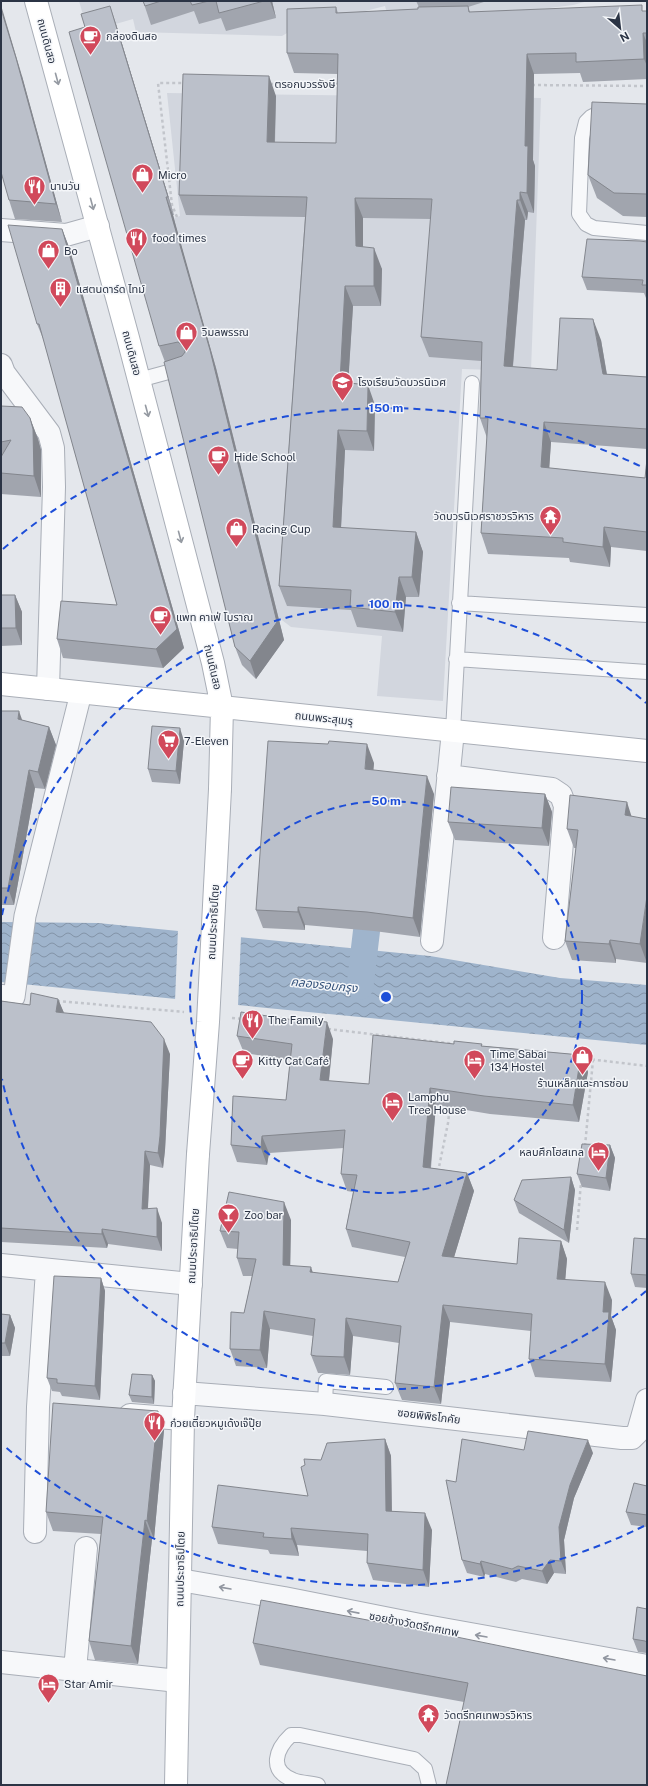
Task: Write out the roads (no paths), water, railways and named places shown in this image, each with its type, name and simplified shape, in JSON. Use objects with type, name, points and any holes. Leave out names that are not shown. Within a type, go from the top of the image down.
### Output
[{"type":"main road","name":"ถนนดินสอ","points":[[36,1],[139,380],[213,663],[222,707]]},
{"type":"main road","name":"ถนนพระสุเมรุ","points":[[1,684],[647,751]]},
{"type":"main road","name":"ถนนประชาธิปไตย","points":[[176,1785],[184,1393],[198,1154],[208,1022],[220,789],[222,707]]},
{"type":"street","points":[[1,230],[66,235],[98,226]]},
{"type":"street","points":[[1,365],[4,373],[48,433],[52,448],[54,487],[48,689]]},
{"type":"street","points":[[8,995],[25,916],[80,693]]},
{"type":"street","points":[[432,941],[453,732]]},
{"type":"street","points":[[448,776],[552,788],[561,795],[565,806],[554,938]]},
{"type":"street","points":[[1,1265],[191,1284]]},
{"type":"street","points":[[35,1532],[38,1407],[47,1270]]},
{"type":"street","name":"ซอยพิพิธโภคัย","points":[[184,1393],[325,1404],[622,1438],[632,1438],[638,1432],[647,1400]]},
{"type":"street","points":[[38,1407],[61,1409]]},
{"type":"street","points":[[107,1413],[183,1419]]},
{"type":"street","points":[[74,1670],[86,1548]]},
{"type":"street","name":"ซอยข้างวัดตรีทศเทพ","points":[[180,1580],[284,1598],[420,1626],[647,1666]]},
{"type":"street","points":[[1,1662],[178,1681]]},
{"type":"lane","points":[[647,114],[599,113],[591,117],[586,122],[582,138],[579,214],[586,224],[594,228],[647,233]]},
{"type":"lane","points":[[139,380],[183,368]]},
{"type":"lane","points":[[453,732],[472,383]]},
{"type":"lane","points":[[459,603],[647,615]]},
{"type":"lane","points":[[456,660],[647,672]]},
{"type":"lane","points":[[325,1404],[326,1381],[386,1388]]},
{"type":"lane","points":[[318,1785],[294,1780],[284,1776],[279,1770],[277,1753],[285,1741],[292,1735],[300,1734],[414,1759],[424,1769],[429,1785]]},
{"type":"water","name":"คลองรอบกรุง","points":[[1,922],[98,923],[430,956],[560,978],[647,985],[647,1045],[1,982]]},
{"type":"waterway","name":"คลองรอบกรุง","points":[[360,986],[371,893]]},
{"type":"place","name":"กล่องดินสอ","points":[[90,56]]},
{"type":"place","name":"Micro","points":[[143,194]]},
{"type":"place","name":"นานวัน","points":[[35,206]]},
{"type":"place","name":"food times","points":[[136,258]]},
{"type":"place","name":"Bo","points":[[49,270]]},
{"type":"place","name":"แสตนดาร์ด ไทม์","points":[[60,308]]},
{"type":"place","name":"วิมลพรรณ","points":[[186,352]]},
{"type":"place","name":"โรงเรียนวัดบวรนิเวศ","points":[[343,402]]},
{"type":"place","name":"Hide School","points":[[219,476]]},
{"type":"place","name":"วัดบวรนิเวศราชวรวิหาร","points":[[550,536]]},
{"type":"place","name":"Racing Cup","points":[[237,548]]},
{"type":"place","name":"แพท คาเฟ่ โบราณ","points":[[160,636]]},
{"type":"place","name":"7-Eleven","points":[[168,760]]},
{"type":"place","name":"The Family","points":[[252,1040]]},
{"type":"place","name":"ร้านเหล็กและการซ่อม","points":[[583,1076]]},
{"type":"place","name":"Kitty Cat Café","points":[[243,1080]]},
{"type":"place","name":"Time Sabai 134 Hostel","points":[[474,1080]]},
{"type":"place","name":"Lamphu Tree House","points":[[393,1122]]},
{"type":"place","name":"หลบศึกโฮสเทล","points":[[599,1172]]},
{"type":"place","name":"Zoo bar","points":[[228,1234]]},
{"type":"place","name":"ก๋วยเตี๋ยวหมูเด้งเจ๊ปุ๊ย","points":[[155,1442]]},
{"type":"place","name":"Star Amir","points":[[49,1704]]},
{"type":"place","name":"วัดตรีทศเทพวรวิหาร","points":[[429,1734]]}]
